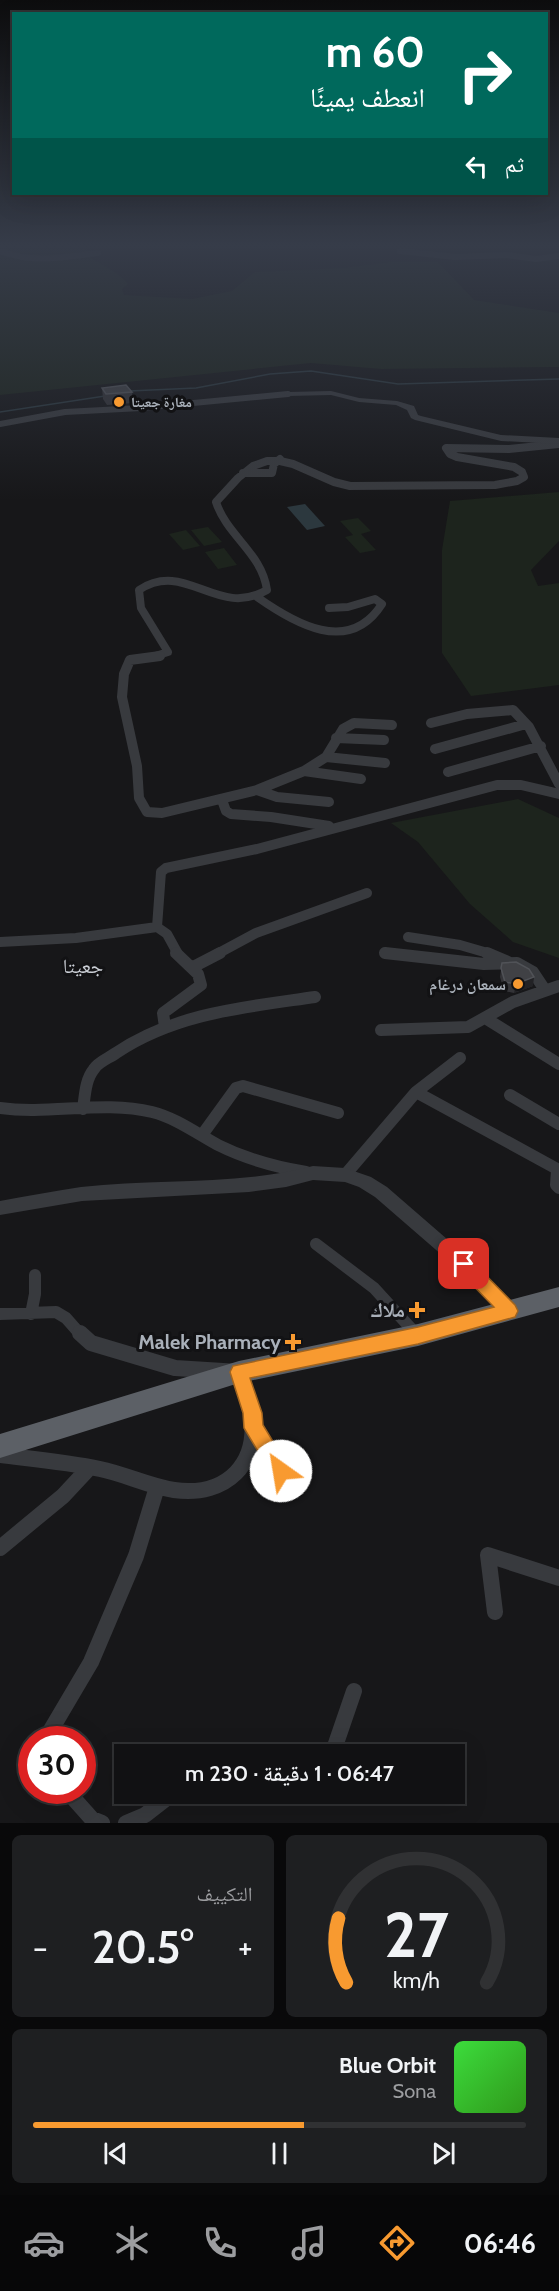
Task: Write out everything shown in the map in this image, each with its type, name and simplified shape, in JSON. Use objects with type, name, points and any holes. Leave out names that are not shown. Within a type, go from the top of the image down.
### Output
[{"type":"highway","points":[[0,1446],[239,1372],[418,1335],[559,1297]]},
{"type":"street","points":[[0,424],[60,412],[141,408],[288,394],[324,393],[359,400],[397,403],[411,408],[414,416],[418,418],[501,438],[559,443]]},
{"type":"street","points":[[392,725],[354,723],[343,729],[326,757],[304,771],[257,790],[156,814],[147,812],[141,805],[137,766],[122,697],[124,674],[130,660],[160,656],[168,652],[141,608],[138,600],[139,590],[148,583],[166,580],[235,599],[256,597],[267,590],[262,571],[243,541],[221,515],[216,502],[219,496],[243,473],[259,463],[280,459],[290,461],[332,483],[350,486],[495,484],[517,481],[524,477],[522,472],[514,467],[457,457],[450,454],[446,448],[509,449],[559,443]]},
{"type":"street","points":[[243,473],[272,473],[274,464],[280,459]]},
{"type":"street","points":[[256,597],[295,622],[328,632],[353,629],[372,617],[381,604],[375,599],[348,607],[329,608]]},
{"type":"street","points":[[430,723],[467,714],[508,710],[516,713],[541,746],[549,769],[559,784]]},
{"type":"street","points":[[435,749],[526,724]]},
{"type":"street","points":[[336,738],[384,740]]},
{"type":"street","points":[[448,772],[541,746]]},
{"type":"street","points":[[326,757],[385,763]]},
{"type":"street","points":[[304,771],[361,779]]},
{"type":"street","points":[[157,927],[161,872],[166,868],[246,852],[334,827],[508,784],[559,794]]},
{"type":"street","points":[[257,790],[278,797],[329,802]]},
{"type":"street","points":[[222,800],[226,811],[231,814],[271,817],[334,827]]},
{"type":"street","points":[[192,967],[256,933],[367,893]]},
{"type":"street","points":[[0,942],[76,938],[157,927],[168,933],[177,953],[201,978],[201,985],[163,1013],[165,1027]]},
{"type":"street","points":[[408,937],[473,946],[488,951],[508,962],[529,969],[545,990]]},
{"type":"street","points":[[385,953],[484,964],[508,962]]},
{"type":"street","points":[[381,1030],[468,1027],[513,1002],[559,986]]},
{"type":"street","points":[[83,1109],[87,1083],[94,1068],[141,1036],[225,1010],[315,997]]},
{"type":"street","points":[[485,1018],[559,1064]]},
{"type":"street","points":[[345,1175],[416,1092],[459,1058]]},
{"type":"street","points":[[202,1135],[236,1088],[243,1086],[338,1113]]},
{"type":"street","points":[[416,1092],[558,1170],[556,1185],[559,1188]]},
{"type":"street","points":[[510,1095],[559,1124]]},
{"type":"street","points":[[0,1108],[54,1111],[143,1110],[162,1115],[226,1149],[270,1166],[313,1173],[345,1175],[365,1182],[381,1192],[464,1264],[509,1311]]},
{"type":"street","points":[[0,1208],[82,1194],[249,1185],[286,1180],[313,1173]]},
{"type":"street","points":[[316,1244],[374,1288],[418,1335]]},
{"type":"street","points":[[31,1314],[35,1294],[35,1275]]},
{"type":"street","points":[[0,1314],[56,1312],[65,1316],[84,1339],[91,1343],[175,1368],[239,1372],[252,1413],[253,1428],[244,1466],[227,1484],[201,1492],[157,1487],[90,1467],[0,1455]]},
{"type":"street","points":[[253,1428],[281,1471]]},
{"type":"street","points":[[0,1548],[63,1496],[90,1467]]},
{"type":"street","points":[[53,1726],[90,1662],[136,1556],[157,1487]]},
{"type":"street","points":[[495,1612],[488,1556],[559,1578]]},
{"type":"street","points":[[336,1744],[354,1690]]},
{"type":"street","points":[[79,1804],[92,1819],[102,1823]]},
{"type":"street","points":[[126,1823],[137,1820],[161,1804]]},
{"type":"shaded area","points":[[0,331],[559,331],[559,367],[381,369],[311,363],[0,395]]},
{"type":"shaded area","points":[[559,492],[559,541],[531,570],[538,586],[559,583],[559,685],[471,696],[442,653],[442,550],[450,501]]},
{"type":"shaded area","points":[[305,504],[325,526],[307,530],[287,507]]},
{"type":"shaded area","points":[[358,518],[371,531],[361,534],[376,550],[360,553],[345,537],[353,535],[340,521]]},
{"type":"shaded area","points":[[208,527],[222,542],[204,546],[191,530]]},
{"type":"shaded area","points":[[186,530],[200,546],[183,550],[169,534]]},
{"type":"shaded area","points":[[224,548],[237,565],[218,569],[205,552]]},
{"type":"shaded area","points":[[518,799],[559,818],[559,958],[513,942],[470,904],[418,842],[391,823]]},
{"type":"building","points":[[126,385],[132,392],[106,394],[102,388]]},
{"type":"building","points":[[516,962],[529,969],[534,977],[516,984],[505,982],[502,963]]},
{"type":"waterway","points":[[129,391],[196,388],[270,374],[311,371],[398,384],[559,379]]},
{"type":"waterway","points":[[0,412],[105,396]]},
{"type":"place","name":"مغارة جعيتا","points":[[119,402]]},
{"type":"place","name":"سمعان درغام","points":[[518,984]]},
{"type":"place","name":"ملاك","points":[[417,1310]]},
{"type":"place","name":"Malek Pharmacy","points":[[293,1342]]},
{"type":"district","name":"جعيتا","points":[[83,966]]},
{"type":"route","points":[[281,1471],[253,1428],[252,1413],[239,1372],[418,1335],[509,1311],[464,1264]]}]
